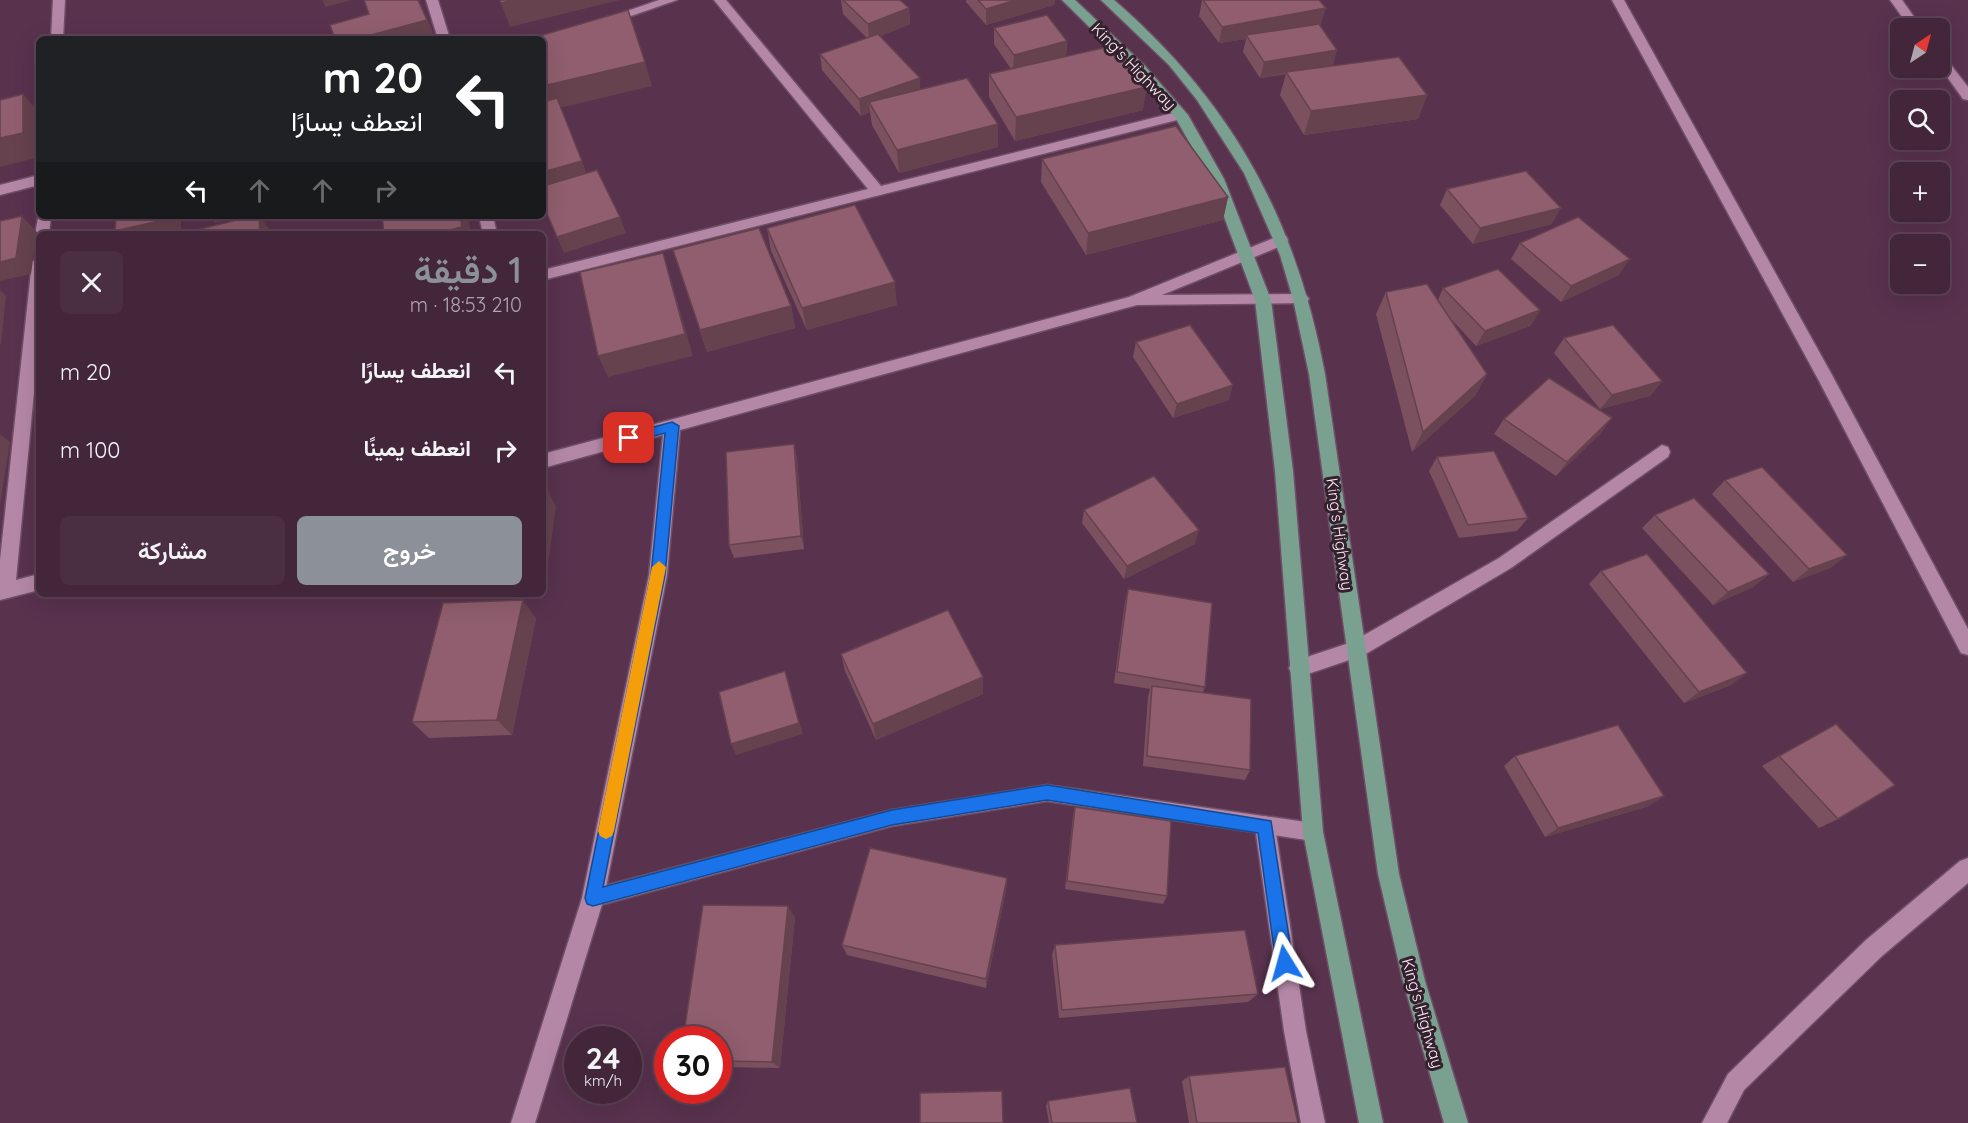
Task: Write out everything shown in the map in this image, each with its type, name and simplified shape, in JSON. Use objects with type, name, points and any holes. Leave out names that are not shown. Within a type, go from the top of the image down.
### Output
[{"type":"main road","name":"King's Highway","points":[[1068,0],[1139,68],[1181,115],[1217,179],[1263,300],[1284,471],[1313,832],[1371,1123]]},
{"type":"main road","name":"King's Highway","points":[[1107,0],[1175,61],[1214,111],[1251,170],[1281,240],[1301,299],[1324,424],[1382,838],[1409,972],[1456,1123]]},
{"type":"street","points":[[57,36],[59,0]]},
{"type":"street","points":[[432,0],[443,36]]},
{"type":"street","points":[[597,24],[671,0]]},
{"type":"street","points":[[720,0],[878,191]]},
{"type":"street","points":[[1618,0],[1826,379],[1968,647]]},
{"type":"street","points":[[1896,0],[1909,18]]},
{"type":"street","points":[[1950,72],[1968,96]]},
{"type":"street","points":[[546,274],[1181,115]]},
{"type":"street","points":[[0,190],[36,181]]},
{"type":"street","points":[[546,460],[1133,301],[1281,240]]},
{"type":"street","points":[[36,289],[3,591],[36,583]]},
{"type":"street","points":[[1133,301],[1301,299]]},
{"type":"street","points":[[523,1123],[593,898],[658,575],[672,426]]},
{"type":"street","points":[[1299,668],[1357,650],[1505,564],[1662,452]]},
{"type":"street","points":[[1265,826],[1295,1031],[1313,1123]]},
{"type":"street","points":[[1714,1123],[1736,1082],[1874,948],[1968,869]]},
{"type":"lane","points":[[593,898],[892,818],[1047,793],[1313,832]]},
{"type":"building","points":[[364,0],[418,0],[427,20],[367,36],[334,36],[330,25],[369,14]]},
{"type":"building","points":[[843,0],[900,0],[909,8],[868,24]]},
{"type":"building","points":[[978,0],[1016,0],[986,9]]},
{"type":"building","points":[[1203,0],[1319,0],[1326,8],[1222,27]]},
{"type":"building","points":[[628,10],[645,62],[546,85],[546,36],[539,36]]},
{"type":"building","points":[[1047,15],[1067,41],[1014,55],[994,28]]},
{"type":"building","points":[[1319,24],[1337,50],[1264,62],[1246,35]]},
{"type":"building","points":[[878,34],[920,78],[859,99],[820,54]]},
{"type":"building","points":[[1116,45],[1147,87],[1016,117],[989,74]]},
{"type":"building","points":[[1399,57],[1427,95],[1311,111],[1286,72]]},
{"type":"building","points":[[967,78],[998,124],[897,150],[869,102]]},
{"type":"building","points":[[23,94],[23,133],[0,138],[0,100]]},
{"type":"building","points":[[557,98],[582,161],[546,171],[546,101]]},
{"type":"building","points":[[1176,126],[1228,197],[1088,233],[1042,159]]},
{"type":"building","points":[[597,170],[620,217],[557,237],[546,211],[546,185]]},
{"type":"building","points":[[1526,171],[1561,208],[1480,228],[1447,189]]},
{"type":"building","points":[[855,205],[895,282],[802,308],[767,228]]},
{"type":"building","points":[[22,216],[16,258],[0,262],[0,221]]},
{"type":"building","points":[[1578,217],[1630,259],[1571,286],[1520,243]]},
{"type":"building","points":[[116,219],[168,219],[115,231]]},
{"type":"building","points":[[241,219],[259,219],[260,231],[192,231]]},
{"type":"building","points":[[382,219],[461,219],[462,227],[445,231],[384,231]]},
{"type":"building","points":[[759,228],[791,306],[700,330],[673,250]]},
{"type":"building","points":[[663,253],[685,334],[598,356],[580,272]]},
{"type":"building","points":[[1498,269],[1540,310],[1485,331],[1443,288]]},
{"type":"building","points":[[1427,284],[1487,374],[1423,432],[1386,292]]},
{"type":"building","points":[[1190,325],[1233,385],[1177,404],[1136,342]]},
{"type":"building","points":[[1613,325],[1662,381],[1612,395],[1564,338]]},
{"type":"building","points":[[1549,378],[1612,418],[1567,462],[1504,419]]},
{"type":"building","points":[[794,444],[801,536],[729,545],[726,452]]},
{"type":"building","points":[[1494,451],[1528,518],[1468,525],[1437,457]]},
{"type":"building","points":[[1762,467],[1847,555],[1809,569],[1725,480]]},
{"type":"building","points":[[1154,476],[1199,530],[1127,566],[1084,510]]},
{"type":"building","points":[[1694,498],[1769,574],[1728,592],[1655,515]]},
{"type":"building","points":[[1647,554],[1747,673],[1699,692],[1601,571]]},
{"type":"building","points":[[1128,589],[1212,603],[1205,687],[1117,672]]},
{"type":"building","points":[[523,600],[497,720],[412,722],[443,603]]},
{"type":"building","points":[[948,610],[983,677],[873,724],[841,654]]},
{"type":"building","points":[[785,671],[799,723],[731,744],[719,692]]},
{"type":"building","points":[[1152,686],[1251,699],[1250,770],[1147,756]]},
{"type":"building","points":[[1836,724],[1895,785],[1838,819],[1779,756]]},
{"type":"building","points":[[1618,725],[1664,796],[1558,828],[1515,756]]},
{"type":"building","points":[[1075,807],[1171,821],[1167,896],[1067,881]]},
{"type":"building","points":[[870,848],[1007,878],[986,979],[842,945]]},
{"type":"building","points":[[703,905],[788,906],[772,1062],[732,1061],[732,1026],[685,1026]]},
{"type":"building","points":[[1245,930],[1258,994],[1062,1010],[1055,945]]},
{"type":"building","points":[[1285,1067],[1298,1123],[1197,1123],[1189,1076]]},
{"type":"building","points":[[1130,1088],[1137,1123],[1052,1123],[1048,1101]]},
{"type":"building","points":[[1002,1091],[1003,1123],[920,1123],[920,1093]]},
{"type":"slow traffic","points":[[606,831],[659,567]]},
{"type":"route","points":[[629,438],[672,426],[658,575],[593,898],[892,818],[1047,793],[1265,826],[1285,963]]}]
